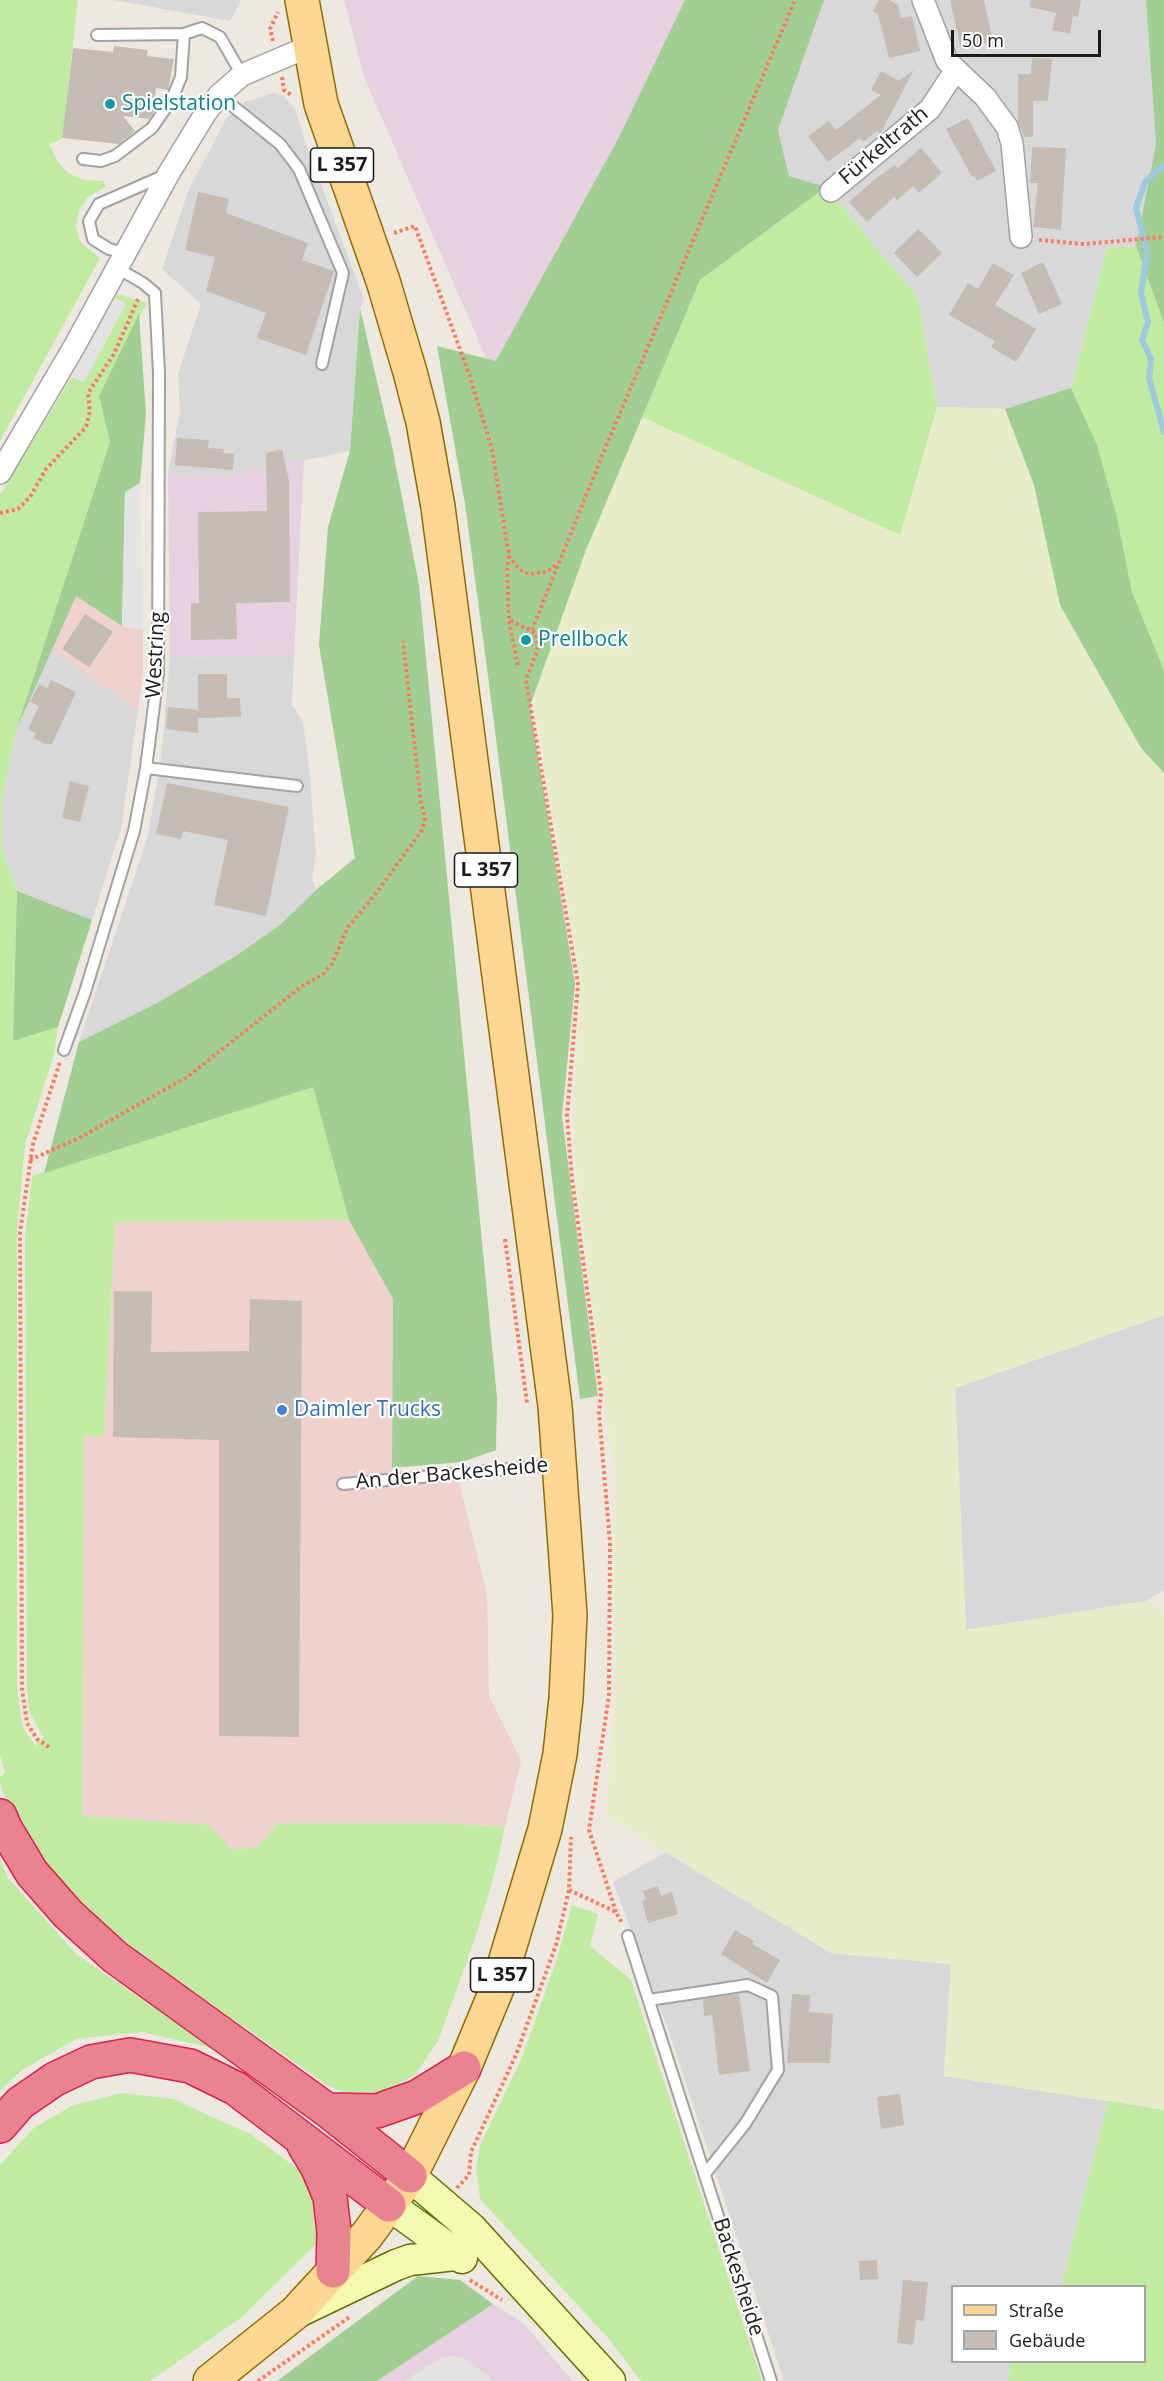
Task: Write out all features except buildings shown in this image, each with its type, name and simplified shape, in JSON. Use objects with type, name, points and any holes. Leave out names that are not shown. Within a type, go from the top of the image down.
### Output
[{"type":"highway","points":[[0,1816],[32,1873],[68,1914],[115,1957],[327,2110],[410,2176]]},
{"type":"highway","points":[[0,2126],[21,2103],[55,2079],[91,2062],[130,2055],[190,2066],[235,2088],[389,2205]]},
{"type":"highway","points":[[327,2110],[377,2111],[417,2097],[464,2068]]},
{"type":"highway","points":[[296,2134],[318,2168],[330,2197],[333,2271]]},
{"type":"main road","name":"L 357","points":[[210,2381],[295,2313],[389,2205],[410,2176],[464,2068],[498,1986],[545,1829],[560,1754],[566,1698],[570,1615],[561,1465],[453,615],[425,432],[383,281],[321,104],[302,0]]},
{"type":"main road","points":[[410,2176],[472,2229],[509,2290]]},
{"type":"main road","points":[[389,2205],[460,2266],[509,2290],[571,2335],[610,2381]]},
{"type":"main road","points":[[295,2313],[410,2260],[460,2266]]},
{"type":"street","points":[[923,0],[941,52],[955,71],[985,97],[1007,126],[1012,143],[1021,237]]},
{"type":"street","points":[[0,473],[169,173],[219,95],[242,75],[310,46]]},
{"type":"street","name":"Fürkeltrath","points":[[831,191],[930,109],[955,71]]},
{"type":"lane","points":[[97,35],[184,34],[202,28],[220,37],[242,75]]},
{"type":"lane","points":[[83,159],[101,161],[115,156],[152,128],[172,99],[181,77],[184,34]]},
{"type":"lane","points":[[219,95],[280,144],[299,169],[343,273],[322,364]]},
{"type":"lane","points":[[143,283],[109,249],[93,239],[89,221],[99,204],[140,189],[169,173]]},
{"type":"lane","name":"Westring","points":[[64,1050],[86,992],[130,842],[146,768],[158,674],[159,373],[155,294],[143,283]]},
{"type":"lane","points":[[146,768],[297,786]]},
{"type":"lane","name":"An der Backesheide","points":[[343,1484],[561,1465]]},
{"type":"lane","name":"Backesheide","points":[[628,1936],[771,2381]]},
{"type":"lane","points":[[649,2000],[748,1985],[772,1996],[778,2070],[745,2124],[705,2174]]},
{"type":"path","points":[[532,630],[795,0]]},
{"type":"path","points":[[394,233],[415,226],[492,449],[509,556],[507,568],[509,620],[518,666]]},
{"type":"path","points":[[1021,237],[1084,244],[1164,237]]},
{"type":"path","points":[[0,513],[18,509],[30,497],[46,469],[86,427],[90,411],[88,393],[114,354],[138,304],[143,283]]},
{"type":"path","points":[[509,556],[519,569],[529,574],[547,572],[559,562]]},
{"type":"path","points":[[509,620],[536,633],[538,648],[526,680],[578,984],[567,1116],[572,1179],[601,1392],[599,1413],[610,1554],[609,1695],[589,1830],[616,1912],[628,1936]]},
{"type":"path","points":[[30,1160],[79,1138],[187,1077],[302,987],[323,974],[332,964],[348,927],[374,896],[423,829],[425,818],[421,802],[403,641]]},
{"type":"path","points":[[49,1748],[37,1739],[27,1723],[22,1689],[20,1232],[33,1144],[64,1050]]},
{"type":"path","points":[[504,1233],[524,1399],[534,1409]]},
{"type":"path","points":[[569,1890],[616,1912]]},
{"type":"path","points":[[460,2266],[509,2290]]},
{"type":"path","points":[[258,2381],[356,2312]]},
{"type":"shaded area","points":[[114,0],[241,0],[230,21]]},
{"type":"shaded area","points":[[344,0],[685,0],[618,139],[496,362],[486,358],[364,77]]},
{"type":"shaded area","points":[[824,0],[1146,0],[1156,144],[1136,246],[1107,248],[1071,388],[1005,409],[937,407],[918,298],[826,187],[789,176],[778,130]]},
{"type":"shaded area","points":[[274,93],[284,96],[295,109],[364,299],[360,308],[350,451],[233,475],[168,472],[180,412],[178,374],[201,304],[162,269],[189,189],[226,119],[245,102]]},
{"type":"shaded area","points":[[114,297],[126,304],[84,382],[72,377]]},
{"type":"shaded area","points":[[304,459],[294,655],[170,657],[168,472],[233,475]]},
{"type":"shaded area","points":[[140,483],[143,630],[122,626],[125,492]]},
{"type":"shaded area","points":[[76,595],[122,626],[143,630],[143,672],[138,710],[51,650]]},
{"type":"shaded area","points":[[51,650],[138,710],[121,829],[92,920],[17,891],[2,848],[2,798],[17,728]]},
{"type":"shaded area","points":[[294,655],[292,705],[303,722],[316,855],[312,878],[316,890],[280,925],[237,955],[159,1002],[79,1042],[147,839],[161,759],[170,657]]},
{"type":"shaded area","points":[[349,1220],[393,1299],[392,1479],[457,1474],[487,1594],[489,1696],[521,1761],[505,1827],[444,1823],[278,1823],[257,1848],[231,1849],[207,1825],[82,1816],[84,1436],[104,1435],[115,1222]]},
{"type":"shaded area","points":[[1164,1315],[1164,1590],[1146,1601],[966,1630],[955,1388]]},
{"type":"shaded area","points":[[666,1852],[831,1953],[951,1964],[944,2076],[1108,2101],[1061,2285],[951,2285],[951,2363],[1011,2363],[1008,2381],[784,2381],[667,2026],[613,1882]]},
{"type":"shaded area","points":[[493,2304],[523,2323],[573,2381],[377,2381]]},
{"type":"shaded area","points":[[453,2356],[466,2359],[494,2381],[404,2381],[441,2358]]},
{"type":"green space","points":[[0,0],[78,0],[62,139],[49,144],[58,162],[68,173],[84,180],[103,181],[106,187],[88,197],[79,211],[76,226],[80,242],[100,258],[0,441]]},
{"type":"green space","points":[[685,0],[824,0],[778,130],[789,176],[826,187],[700,280],[586,550],[530,706],[575,984],[562,1116],[598,1396],[580,1399],[465,504],[437,346],[496,361],[618,139]]},
{"type":"green space","points":[[1146,0],[1164,0],[1164,323],[1136,246],[1156,144]]},
{"type":"green space","points":[[826,187],[918,298],[937,407],[900,535],[642,417],[700,280]]},
{"type":"green space","points":[[1136,246],[1164,323],[1164,670],[1132,592],[1117,517],[1097,445],[1071,388],[1107,248]]},
{"type":"green space","points":[[118,294],[147,303],[99,396],[110,442],[17,728],[2,798],[2,848],[17,891],[13,1041],[58,1027],[54,1055],[25,1145],[17,1231],[17,1687],[22,1725],[35,1746],[43,1737],[29,1711],[27,1690],[25,1238],[32,1176],[313,1087],[349,1220],[115,1222],[104,1436],[84,1436],[82,1816],[208,1825],[231,1849],[257,1848],[278,1823],[444,1823],[505,1827],[492,1883],[475,1938],[438,2041],[415,2075],[386,2092],[348,2094],[330,2087],[114,1936],[75,1904],[19,1836],[0,1783],[0,1777],[5,1772],[0,1755],[0,495],[72,377],[83,382],[126,304],[114,297]]},
{"type":"green space","points":[[360,308],[392,446],[419,585],[497,1398],[496,1450],[462,1462],[392,1468],[393,1299],[349,1220],[313,1087],[44,1173],[79,1042],[159,1002],[237,955],[280,925],[316,890],[355,858],[319,645],[328,527],[350,451]]},
{"type":"green space","points":[[139,314],[146,414],[140,483],[125,493],[122,626],[76,596],[17,728],[110,442],[99,396]]},
{"type":"green space","points":[[1071,388],[1097,445],[1117,517],[1132,592],[1164,670],[1164,773],[1141,748],[1060,605],[1034,485],[1005,409]]},
{"type":"green space","points":[[937,407],[1005,409],[1034,485],[1060,605],[1141,748],[1164,773],[1164,1315],[955,1388],[966,1630],[1146,1601],[1164,1610],[1164,2110],[944,2076],[951,1964],[831,1953],[606,1816],[615,1683],[614,1471],[577,1183],[573,1122],[581,983],[533,698],[586,550],[642,417],[900,535]]},
{"type":"green space","points":[[17,891],[92,920],[58,1027],[13,1041]]},
{"type":"green space","points":[[0,1859],[8,1878],[77,1955],[216,2049],[142,2032],[76,2039],[22,2070],[0,2091]]},
{"type":"green space","points":[[572,1905],[598,1914],[590,1946],[631,1980],[762,2381],[641,2381],[608,2338],[480,2199],[476,2167],[480,2146],[522,2057],[556,1962]]},
{"type":"green space","points":[[122,2093],[173,2099],[250,2134],[305,2174],[320,2215],[317,2243],[242,2317],[150,2381],[0,2381],[0,2165],[34,2128],[71,2106]]},
{"type":"green space","points":[[1108,2101],[1164,2110],[1164,2381],[1008,2381],[1011,2363],[1146,2363],[1146,2285],[1061,2285]]},
{"type":"green space","points":[[418,2276],[460,2280],[493,2304],[377,2381],[277,2381]]},
{"type":"waterway","points":[[1164,165],[1145,182],[1136,208],[1147,252],[1141,294],[1148,322],[1142,340],[1151,359],[1149,378],[1164,432]]},
{"type":"place","name":"Spielstation","points":[[110,104]]},
{"type":"place","name":"Prellbock","points":[[526,640]]},
{"type":"place","name":"Daimler Trucks","points":[[282,1410]]}]
